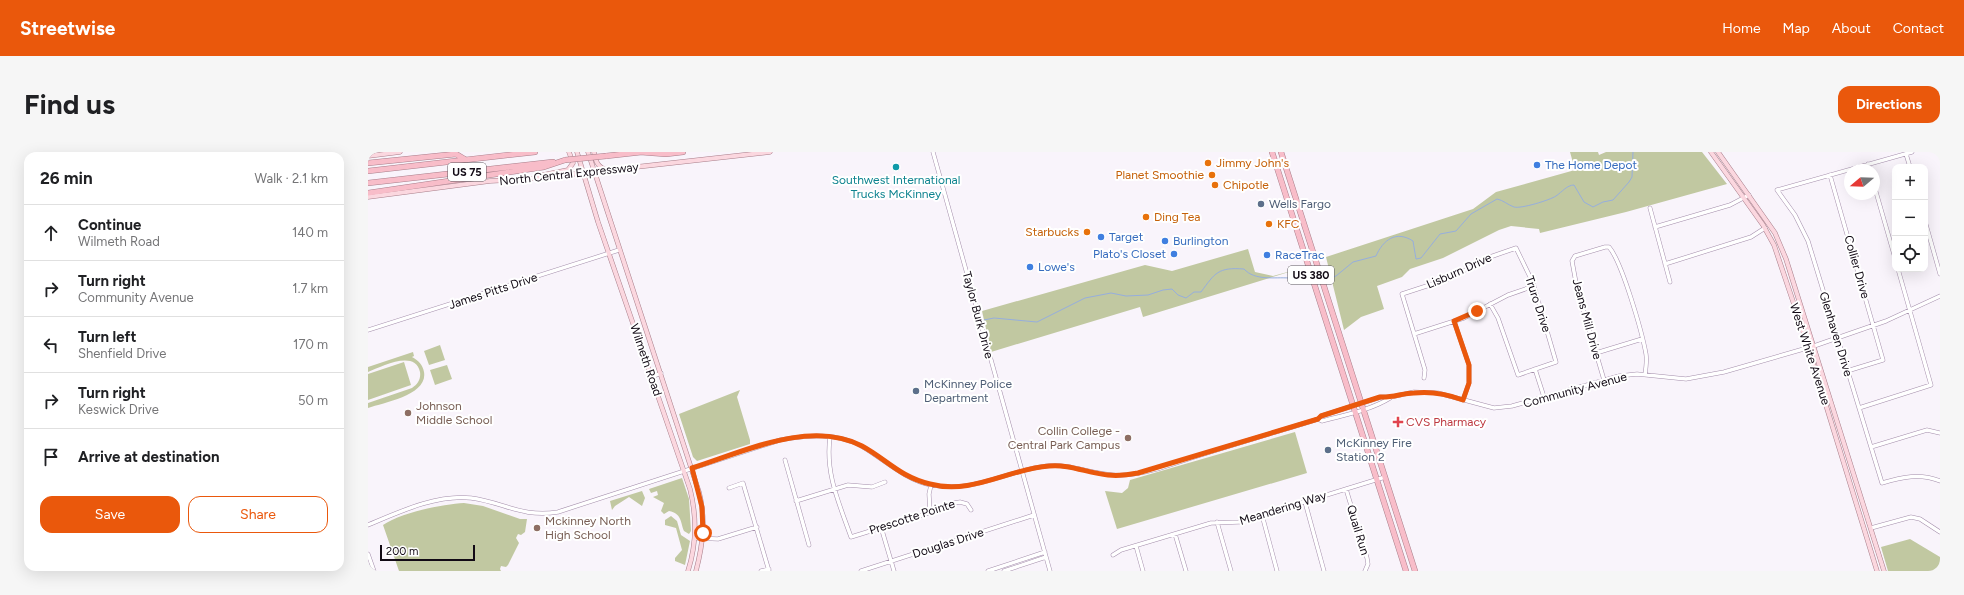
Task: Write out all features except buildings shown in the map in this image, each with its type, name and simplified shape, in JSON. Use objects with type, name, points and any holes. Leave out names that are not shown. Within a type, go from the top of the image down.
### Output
[{"type":"highway","name":"US 75","points":[[368,171],[535,152]]},
{"type":"highway","name":"US 75","points":[[368,182],[642,152]]},
{"type":"highway","points":[[642,152],[666,154],[683,152]]},
{"type":"highway","name":"US 380","points":[[1272,152],[1406,571]]},
{"type":"highway","name":"US 380","points":[[1281,152],[1362,410],[1415,571]]},
{"type":"highway","points":[[368,162],[456,154],[466,160]]},
{"type":"highway","points":[[368,193],[544,167],[566,160]]},
{"type":"highway","points":[[1279,174],[1287,172]]},
{"type":"main road","points":[[368,156],[400,152]]},
{"type":"main road","points":[[528,179],[568,170],[573,163],[569,152]]},
{"type":"main road","name":"Wilmeth Road","points":[[577,152],[582,172],[684,470],[693,504],[695,538],[688,571]]},
{"type":"main road","name":"Wilmeth Road","points":[[588,152],[692,468],[702,507],[703,539],[696,571]]},
{"type":"main road","points":[[594,152],[596,162],[600,167],[607,170]]},
{"type":"main road","name":"North Central Expressway","points":[[368,197],[490,181],[528,179],[770,152]]},
{"type":"main road","name":"West White Avenue","points":[[1711,152],[1765,228],[1780,261],[1877,571]]},
{"type":"main road","name":"West White Avenue","points":[[1718,152],[1766,220],[1786,259],[1884,571]]},
{"type":"main road","points":[[1730,179],[1734,175]]},
{"type":"main road","points":[[1865,530],[1871,528]]},
{"type":"street","name":"Taylor Burk Drive","points":[[932,152],[1050,571]]},
{"type":"street","points":[[1868,164],[1912,152]]},
{"type":"street","points":[[1906,154],[1909,164]]},
{"type":"street","points":[[1830,175],[1844,171]]},
{"type":"street","name":"Glenhaven Drive","points":[[1830,175],[1777,190],[1795,215],[1808,242],[1836,338],[1882,483],[1910,476],[1930,477],[1940,481]]},
{"type":"street","name":"Collier Drive","points":[[1830,175],[1883,360],[1847,371]]},
{"type":"street","points":[[1655,227],[1730,205],[1744,199],[1749,195]]},
{"type":"street","points":[[1878,200],[1892,248]]},
{"type":"street","points":[[1650,208],[1670,282]]},
{"type":"street","points":[[1665,264],[1751,237],[1765,228]]},
{"type":"street","points":[[1928,232],[1940,274]]},
{"type":"street","name":"Jeans Mill Drive","points":[[1604,380],[1577,288],[1573,258],[1609,247],[1623,274],[1642,339]]},
{"type":"street","name":"Truro Drive","points":[[1516,248],[1534,286],[1556,362],[1535,369]]},
{"type":"street","name":"Lisburn Drive","points":[[1414,334],[1402,294],[1448,279],[1490,258],[1516,248]]},
{"type":"street","name":"James Pitts Drive","points":[[368,330],[619,250]]},
{"type":"street","points":[[1859,408],[1931,386],[1899,272]]},
{"type":"street","points":[[1424,378],[1426,370],[1414,334],[1454,321],[1508,295],[1534,286]]},
{"type":"street","name":"Community Avenue","points":[[1354,409],[1362,410],[1391,398],[1414,392],[1438,393],[1494,408],[1512,406],[1604,380],[1631,375],[1645,375],[1676,379],[1700,378],[1814,346],[1874,325],[1940,296]]},
{"type":"street","points":[[1490,304],[1498,318],[1518,375],[1535,369],[1544,397]]},
{"type":"street","points":[[1454,321],[1469,365],[1469,383],[1463,400]]},
{"type":"street","points":[[1596,353],[1642,339],[1646,356],[1645,375]]},
{"type":"street","points":[[652,376],[661,373]]},
{"type":"street","name":"Community Avenue","points":[[368,525],[433,502],[453,498],[480,500],[525,513],[553,513],[780,440],[802,436],[830,437],[861,446],[897,471],[931,485],[971,486],[1046,466],[1061,465],[1109,475],[1138,473],[1318,419],[1322,421],[1354,409],[1360,403],[1380,397],[1391,398]]},
{"type":"street","points":[[1871,447],[1927,430],[1940,433]]},
{"type":"street","points":[[830,437],[828,453],[829,467],[835,489]]},
{"type":"street","points":[[785,460],[809,545]]},
{"type":"street","name":"Meandering Way","points":[[1113,555],[1121,550],[1217,522],[1235,523],[1385,478]]},
{"type":"street","points":[[796,501],[848,485],[872,487],[885,482]]},
{"type":"street","points":[[729,488],[743,483],[769,570],[762,571]]},
{"type":"street","points":[[930,512],[928,494],[931,485]]},
{"type":"street","name":"Prescotte Pointe","points":[[835,489],[851,537],[960,502],[967,504],[971,510]]},
{"type":"street","name":"Quail Run","points":[[1346,489],[1367,558],[1367,567],[1365,571]]},
{"type":"street","points":[[1304,502],[1324,571]]},
{"type":"street","name":"Douglas Drive","points":[[861,571],[1034,515]]},
{"type":"street","points":[[1262,515],[1277,571]]},
{"type":"street","points":[[1871,528],[1911,517],[1920,519],[1940,532]]},
{"type":"street","points":[[1217,522],[1231,571]]},
{"type":"street","points":[[695,538],[722,538],[757,527]]},
{"type":"street","points":[[881,527],[894,571]]},
{"type":"street","points":[[1175,534],[1186,571]]},
{"type":"street","points":[[1136,546],[1143,571]]},
{"type":"street","points":[[988,571],[1044,552]]},
{"type":"street","points":[[368,554],[374,571]]},
{"type":"street","points":[[1004,571],[1046,557]]},
{"type":"green space","points":[[1570,152],[1598,152],[1599,155],[1606,152],[1702,152],[1727,184],[1626,212],[1540,233],[1539,229],[1511,226],[1499,230],[1443,258],[1410,269],[1402,277],[1377,286],[1384,309],[1361,317],[1344,330],[1326,257],[1473,209],[1496,192],[1575,170]]},
{"type":"green space","points":[[1248,249],[1255,272],[1273,276],[1302,268],[1143,317],[1140,307],[991,352],[982,311],[1145,265],[1172,271]]},
{"type":"green space","points":[[440,345],[445,360],[429,365],[424,351]]},
{"type":"green space","points":[[413,352],[414,356],[412,357],[420,363],[424,372],[423,380],[419,386],[413,392],[404,396],[368,408],[368,403],[412,388],[419,381],[420,372],[417,365],[412,362],[405,361],[389,364],[368,372],[368,367]]},
{"type":"green space","points":[[404,362],[411,385],[368,400],[368,374]]},
{"type":"green space","points":[[447,365],[452,379],[435,385],[430,370]]},
{"type":"green space","points":[[740,390],[737,397],[750,444],[697,461],[693,457],[679,414]]},
{"type":"green space","points":[[1295,432],[1307,473],[1117,529],[1105,491],[1122,493],[1128,488],[1130,480]]},
{"type":"green space","points":[[682,478],[689,499],[691,531],[689,534],[684,531],[680,518],[676,514],[669,511],[664,514],[661,511],[664,503],[653,497],[658,495],[657,491],[651,493],[649,489]]},
{"type":"green space","points":[[642,491],[645,498],[642,506],[629,497],[615,506],[612,510],[610,501]]},
{"type":"green space","points":[[464,503],[483,506],[520,519],[527,519],[525,532],[521,535],[518,534],[516,538],[519,543],[508,565],[506,567],[501,566],[501,571],[399,571],[383,525],[400,517],[422,510]]},
{"type":"green space","points":[[671,516],[677,521],[681,535],[690,541],[685,565],[675,561],[675,558],[682,550],[676,528],[665,525],[665,520]]},
{"type":"green space","points":[[1910,539],[1940,557],[1940,571],[1888,571],[1881,547]]},
{"type":"waterway","points":[[1329,279],[1336,276],[1353,262],[1376,256],[1382,245],[1391,238],[1401,236],[1413,241],[1416,259],[1421,258],[1440,234],[1456,231],[1471,214],[1497,199],[1514,207],[1523,207],[1553,198],[1567,187],[1574,185],[1584,202],[1593,207],[1603,202],[1613,200],[1632,177],[1633,152]]},
{"type":"waterway","points":[[984,320],[994,318],[1037,322],[1085,298],[1111,293],[1126,296],[1148,295],[1163,290],[1172,289],[1178,295],[1186,298],[1194,292],[1201,292],[1214,276],[1223,270],[1228,269],[1244,269],[1248,273],[1259,277],[1291,278],[1308,282]]},
{"type":"place","name":"Jimmy John's","points":[[1208,163]]},
{"type":"place","name":"The Home Depot","points":[[1537,165]]},
{"type":"place","name":"Southwest International Trucks McKinney","points":[[896,167]]},
{"type":"place","name":"Planet Smoothie","points":[[1212,175]]},
{"type":"place","name":"Chipotle","points":[[1215,185]]},
{"type":"place","name":"Wells Fargo","points":[[1261,204]]},
{"type":"place","name":"Ding Tea","points":[[1146,217]]},
{"type":"place","name":"KFC","points":[[1269,224]]},
{"type":"place","name":"Starbucks","points":[[1087,232]]},
{"type":"place","name":"Target","points":[[1101,237]]},
{"type":"place","name":"Burlington","points":[[1165,241]]},
{"type":"place","name":"Plato's Closet","points":[[1174,254]]},
{"type":"place","name":"RaceTrac","points":[[1267,255]]},
{"type":"place","name":"Lowe's","points":[[1030,267]]},
{"type":"place","name":"McKinney Police Department","points":[[916,391]]},
{"type":"place","name":"Johnson Middle School","points":[[408,413]]},
{"type":"place","name":"CVS Pharmacy","points":[[1398,422]]},
{"type":"place","name":"Collin College - Central Park Campus","points":[[1128,438]]},
{"type":"place","name":"McKinney Fire Station 2","points":[[1328,450]]},
{"type":"place","name":"Mckinney North High School","points":[[537,528]]},
{"type":"route","points":[[703,533],[704,519],[701,499],[692,468],[780,440],[802,436],[830,437],[849,441],[861,446],[909,477],[931,485],[971,486],[1029,469],[1046,466],[1061,465],[1095,473],[1125,476],[1148,471],[1318,419],[1321,416],[1380,397],[1391,398],[1414,392],[1438,393],[1454,396],[1463,400],[1469,383],[1469,365],[1454,321],[1464,318],[1477,311]]}]
